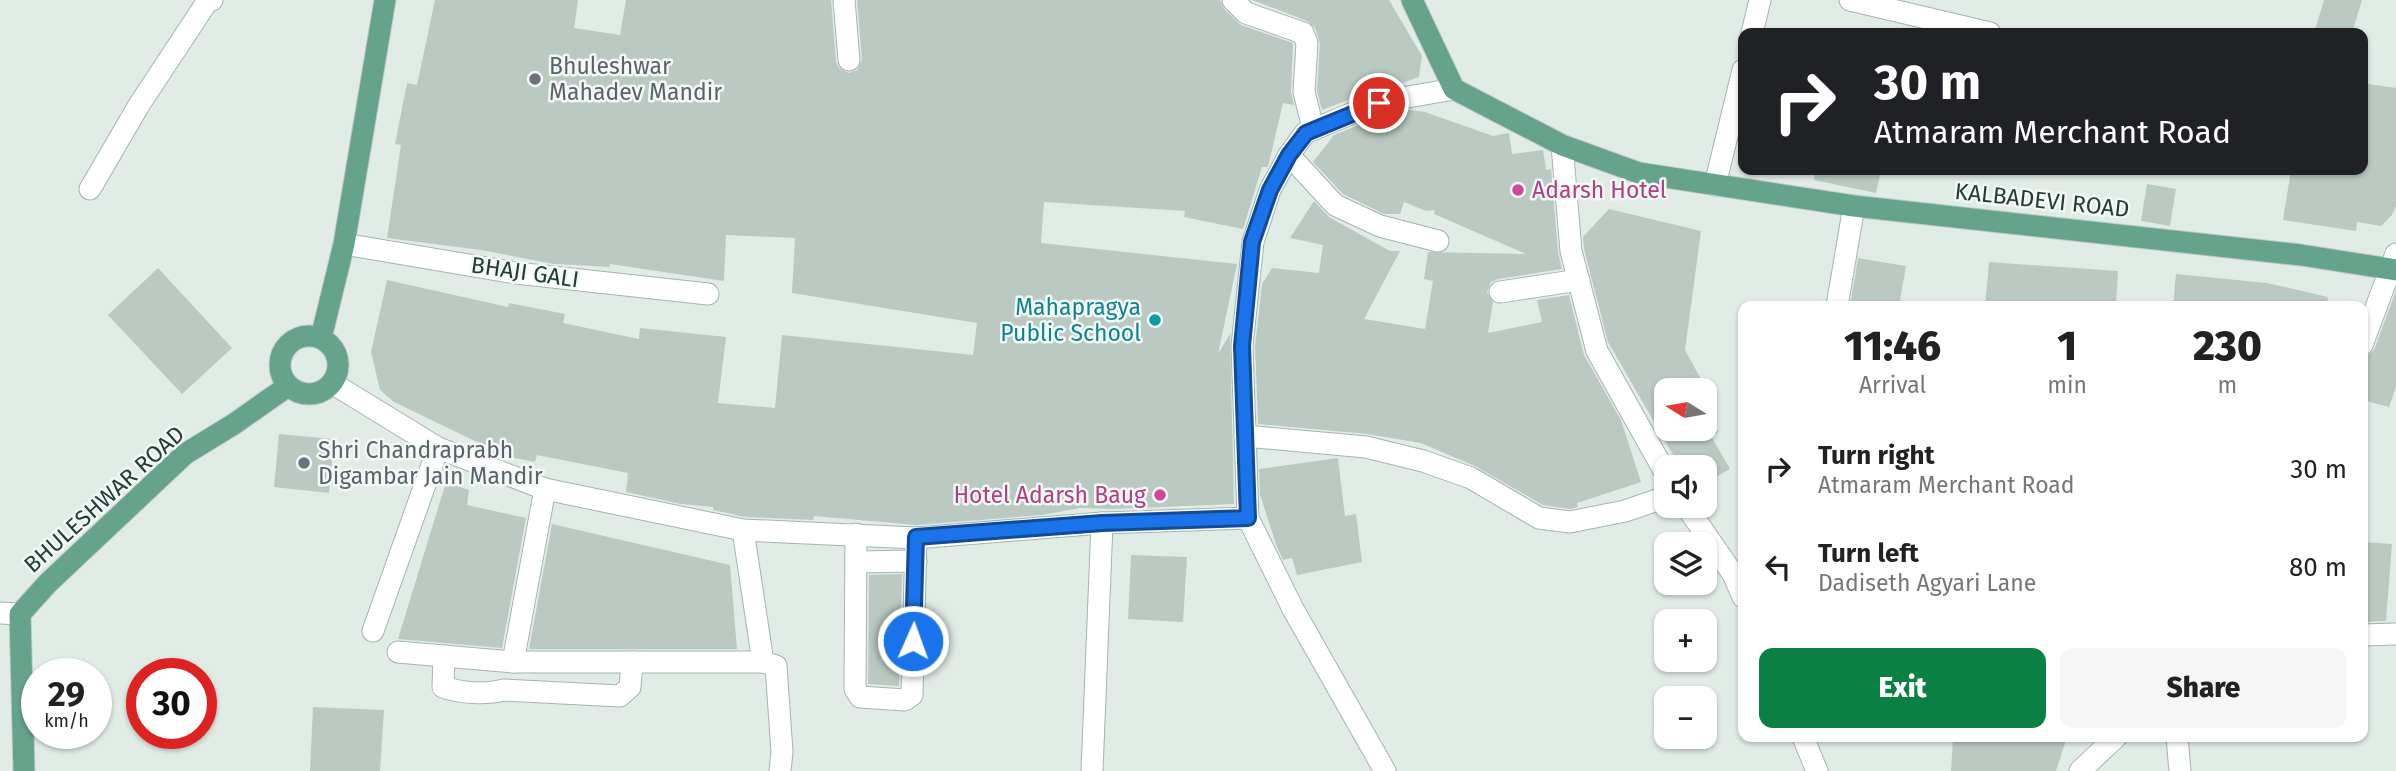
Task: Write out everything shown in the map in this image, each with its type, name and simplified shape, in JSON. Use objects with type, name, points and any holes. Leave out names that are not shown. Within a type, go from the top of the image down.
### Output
[{"type":"main road","points":[[321,338],[344,244],[385,0]]},
{"type":"main road","points":[[1412,0],[1454,89]]},
{"type":"main road","name":"KALBADEVI ROAD","points":[[1454,89],[1562,145],[1639,173],[1854,206],[2394,264]]},
{"type":"main road","points":[[307,335],[321,338],[333,347],[337,356],[337,375],[332,383],[316,393],[296,392],[288,386],[279,369],[283,349],[298,337],[307,335]]},
{"type":"main road","name":"BHULESHWAR ROAD","points":[[24,771],[10,613],[48,583],[185,454],[288,386]]},
{"type":"street","points":[[844,0],[849,60]]},
{"type":"street","points":[[1233,0],[1247,13],[1303,33],[1307,43],[1304,92],[1313,128]]},
{"type":"street","points":[[1753,28],[1760,0]]},
{"type":"street","points":[[1850,0],[1969,28]]},
{"type":"street","points":[[90,190],[139,105],[209,1]]},
{"type":"street","points":[[1385,771],[1293,609],[1248,518],[1242,346],[1252,242],[1270,190],[1289,155],[1306,133],[1379,103],[1454,89]]},
{"type":"street","points":[[1715,185],[1738,90]]},
{"type":"street","points":[[1562,145],[1571,251],[1597,351],[1655,455]]},
{"type":"street","points":[[1289,155],[1335,205],[1380,226],[1438,242]]},
{"type":"street","points":[[1838,301],[1854,206]]},
{"type":"street","name":"BHAJI GALI","points":[[344,244],[516,273],[708,294]]},
{"type":"street","points":[[2368,330],[2394,264]]},
{"type":"street","points":[[1500,292],[1579,280]]},
{"type":"street","points":[[332,383],[438,448],[545,489],[743,530],[916,537],[1102,523],[1248,518]]},
{"type":"street","points":[[1245,436],[1366,447],[1423,461],[1471,478],[1539,518],[1570,522],[1625,511],[1654,501]]},
{"type":"street","points":[[373,631],[438,448]]},
{"type":"street","points":[[513,662],[545,489]]},
{"type":"street","points":[[1694,518],[1738,586]]},
{"type":"street","points":[[1092,771],[1102,523]]},
{"type":"street","points":[[743,530],[763,662]]},
{"type":"street","points":[[856,534],[855,689],[860,696],[905,700],[912,695],[916,537]]},
{"type":"street","points":[[856,562],[916,561]]},
{"type":"street","points":[[2368,635],[2396,634]]},
{"type":"street","points":[[398,652],[513,662],[763,662],[776,666],[782,752],[780,771]]},
{"type":"street","points":[[444,656],[443,687],[451,690],[493,692],[503,690],[620,696],[630,687],[632,662]]},
{"type":"street","points":[[1805,742],[1817,771]]},
{"type":"street","points":[[2080,771],[2111,742]]},
{"type":"street","points":[[2177,742],[2180,771]]},
{"type":"building","points":[[435,0],[578,0],[574,28],[620,35],[626,0],[831,0],[836,62],[839,68],[849,73],[857,70],[862,60],[857,0],[1220,0],[1224,9],[1241,25],[1293,43],[1291,92],[1294,105],[1283,103],[1268,167],[1262,167],[1243,229],[1184,217],[1185,211],[1044,202],[1041,243],[1237,264],[1218,354],[1230,334],[1234,504],[1080,508],[1042,515],[916,525],[814,516],[813,520],[745,517],[713,510],[713,507],[681,504],[626,492],[628,473],[537,455],[535,462],[485,452],[480,450],[481,444],[394,402],[380,390],[371,352],[387,280],[508,307],[509,303],[565,314],[563,323],[639,339],[640,328],[726,337],[718,403],[775,408],[782,335],[973,355],[977,323],[792,293],[795,238],[726,235],[724,281],[610,264],[609,267],[554,264],[481,250],[387,238],[401,145],[395,144],[407,83],[417,85]]},
{"type":"building","points":[[1252,0],[1389,0],[1422,56],[1419,77],[1374,90],[1322,110],[1317,91],[1320,43],[1315,28],[1307,21]]},
{"type":"building","points":[[2324,0],[2362,0],[2354,28],[2316,28]]},
{"type":"building","points":[[2368,84],[2396,88],[2396,206],[2392,215],[2381,226],[2357,222],[2356,231],[2283,220],[2290,175],[2368,175]]},
{"type":"building","points":[[1410,110],[1425,112],[1493,136],[1509,133],[1512,154],[1543,150],[1546,170],[1551,169],[1558,252],[1562,269],[1491,282],[1487,293],[1493,302],[1488,333],[1542,322],[1537,300],[1569,295],[1584,355],[1621,420],[1641,482],[1577,503],[1578,507],[1570,509],[1543,505],[1477,467],[1421,443],[1367,434],[1258,424],[1255,346],[1262,284],[1272,268],[1319,273],[1323,245],[1290,238],[1314,201],[1329,217],[1390,251],[1400,251],[1364,319],[1425,329],[1433,281],[1424,279],[1428,252],[1526,254],[1434,214],[1435,210],[1426,211],[1404,202],[1400,214],[1384,214],[1343,194],[1313,162],[1334,135],[1383,115]]},
{"type":"building","points":[[1814,175],[1880,175],[1876,193],[1814,180]]},
{"type":"building","points":[[2147,184],[2176,189],[2170,226],[2141,221]]},
{"type":"building","points":[[1609,209],[1701,231],[1685,350],[1700,378],[1654,378],[1654,422],[1608,342],[1583,237]]},
{"type":"building","points":[[1858,258],[1906,266],[1900,301],[1851,301]]},
{"type":"building","points":[[1989,262],[2118,271],[2116,301],[1985,301]]},
{"type":"building","points":[[158,268],[232,348],[182,394],[108,315]]},
{"type":"building","points":[[2176,274],[2267,283],[2328,297],[2328,301],[2173,301]]},
{"type":"building","points":[[2396,291],[2396,387],[2389,407],[2368,402],[2368,355],[2374,350]]},
{"type":"building","name":"Shri Chandraprabh Digambar Jain Mandir","points":[[279,434],[334,439],[329,493],[274,487]]},
{"type":"building","points":[[1665,441],[1714,441],[1730,469],[1717,476],[1717,455],[1673,455]]},
{"type":"building","points":[[1338,458],[1345,516],[1356,514],[1362,562],[1297,575],[1292,558],[1283,560],[1277,547],[1260,495],[1259,469]]},
{"type":"building","points":[[446,482],[469,490],[467,505],[526,518],[502,648],[398,639]]},
{"type":"building","points":[[552,524],[730,565],[737,649],[529,649]]},
{"type":"building","points":[[2368,542],[2392,544],[2386,621],[2368,622]]},
{"type":"building","points":[[1131,555],[1187,557],[1183,622],[1128,619]]},
{"type":"building","points":[[902,574],[899,686],[868,684],[869,575]]},
{"type":"building","points":[[313,707],[384,710],[380,771],[310,771]]},
{"type":"building","points":[[1953,742],[2065,742],[2056,771],[1951,771]]},
{"type":"place","name":"Bhuleshwar Mahadev Mandir","points":[[535,79]]},
{"type":"place","name":"Adarsh Hotel","points":[[1518,190]]},
{"type":"place","name":"Mahapragya Public School","points":[[1155,320]]},
{"type":"place","name":"Shri Chandraprabh Digambar Jain Mandir","points":[[304,463]]},
{"type":"place","name":"Hotel Adarsh Baug","points":[[1160,495]]},
{"type":"route","points":[[913,641],[916,537],[1102,523],[1248,518],[1242,346],[1252,242],[1270,190],[1289,155],[1306,133],[1379,103]]}]
